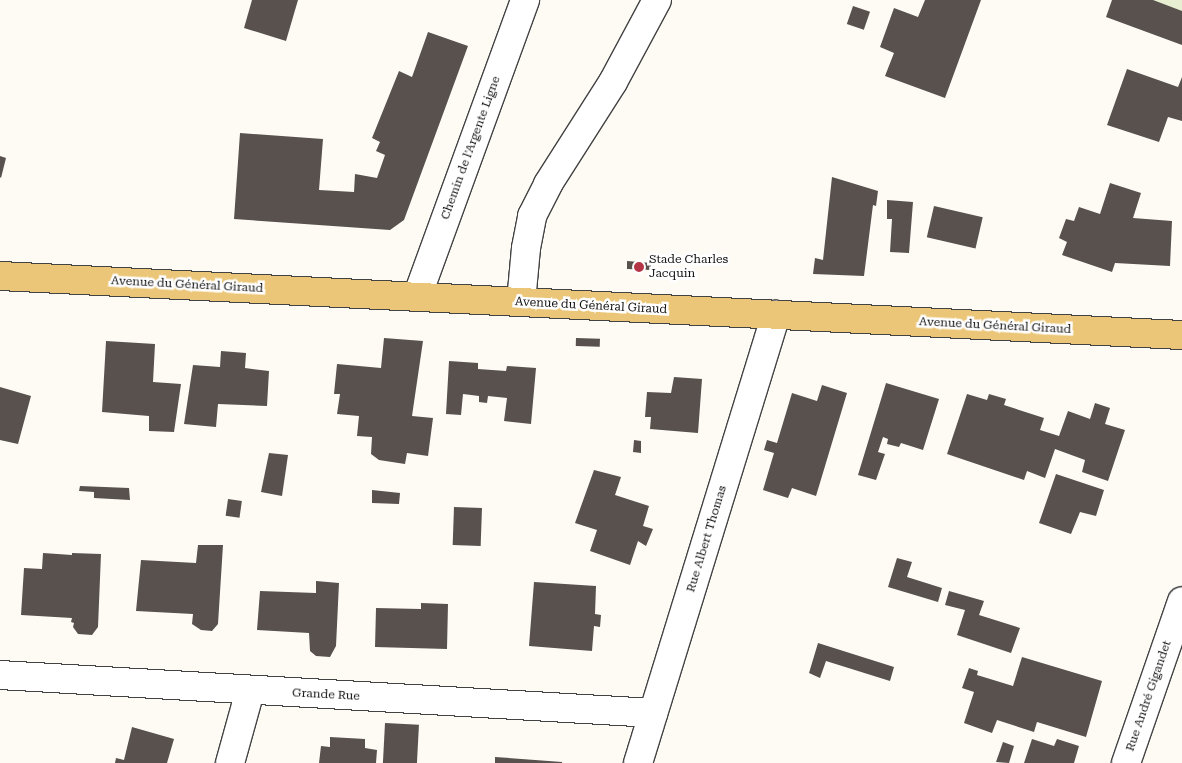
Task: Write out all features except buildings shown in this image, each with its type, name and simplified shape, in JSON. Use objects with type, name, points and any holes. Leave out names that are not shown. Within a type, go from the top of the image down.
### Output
[{"type":"main road","name":"Avenue du Général Giraud","points":[[0,276],[1182,335]]},
{"type":"street","name":"Chemin de l'Argente Ligne","points":[[417,297],[525,0]]},
{"type":"street","points":[[521,302],[526,248],[532,216],[548,184],[613,82],[657,0]]},
{"type":"street","name":"Rue Albert Thomas","points":[[638,763],[776,315]]},
{"type":"street","name":"Rue André Gigandet","points":[[1126,763],[1182,601]]},
{"type":"street","name":"Grande Rue","points":[[0,675],[653,713]]},
{"type":"street","points":[[230,763],[250,691]]},
{"type":"green space","points":[[1148,0],[1182,0],[1182,13]]},
{"type":"place","name":"Stade Charles Jacquin","points":[[639,267]]}]
